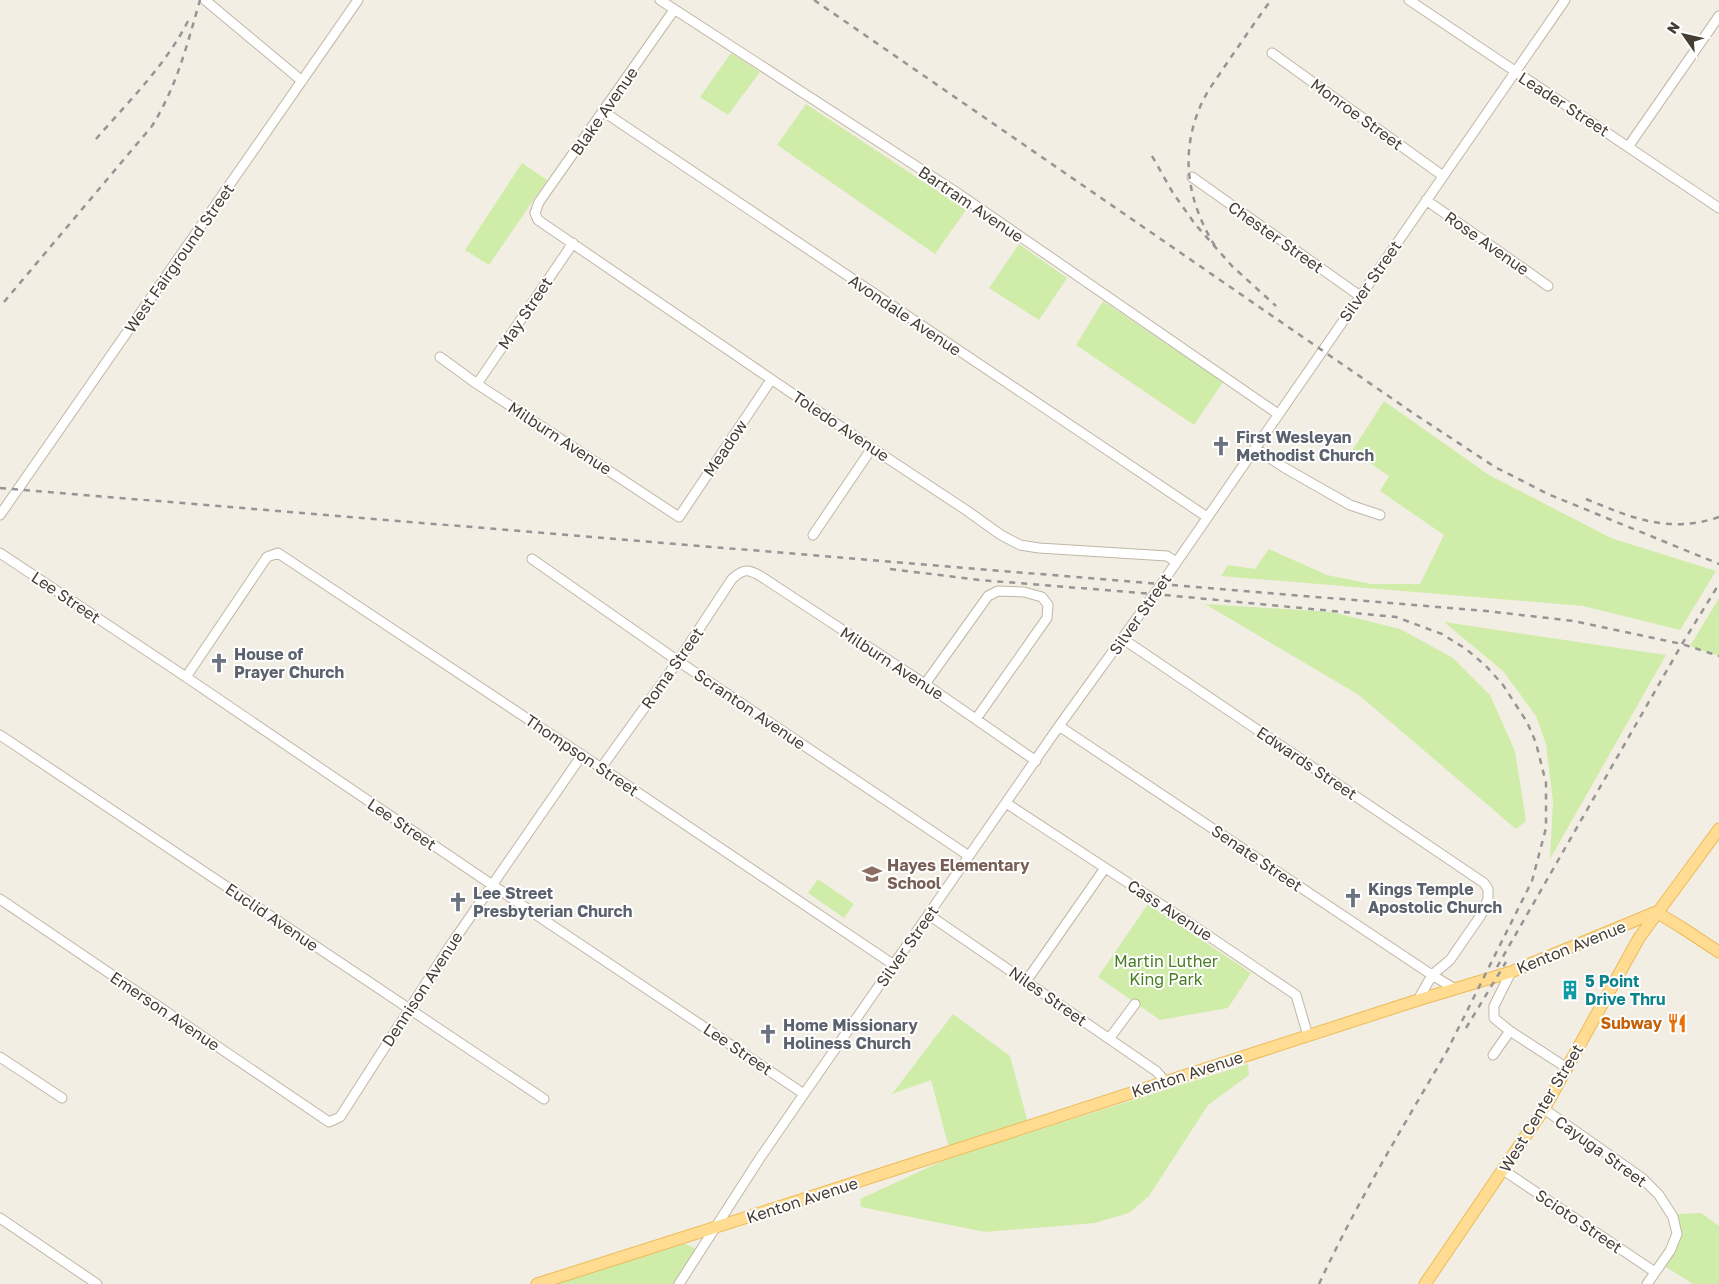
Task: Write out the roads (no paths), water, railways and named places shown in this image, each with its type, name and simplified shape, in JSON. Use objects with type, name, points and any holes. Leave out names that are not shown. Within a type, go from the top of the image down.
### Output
[{"type":"main road","name":"West Center Street","points":[[1429,1283],[1544,1109],[1639,938],[1656,912],[1719,829]]},
{"type":"main road","points":[[1656,912],[1719,952]]},
{"type":"main road","name":"Kenton Avenue","points":[[537,1284],[1164,1081],[1511,972],[1656,912]]},
{"type":"street","points":[[205,0],[302,81]]},
{"type":"street","name":"West Fairground Street","points":[[0,515],[358,0]]},
{"type":"street","name":"Bartram Avenue","points":[[660,0],[953,190],[1278,414]]},
{"type":"street","name":"Leader Street","points":[[1409,0],[1719,208]]},
{"type":"street","name":"Silver Street","points":[[679,1284],[714,1228],[804,1094],[1059,726],[1123,639],[1565,0]]},
{"type":"street","name":"Blake Avenue","points":[[535,213],[539,202],[674,10]]},
{"type":"street","points":[[1628,147],[1719,16]]},
{"type":"street","name":"Monroe Street","points":[[1272,53],[1443,176]]},
{"type":"street","name":"Avondale Avenue","points":[[604,112],[1207,517]]},
{"type":"street","name":"Chester Street","points":[[1192,177],[1360,296]]},
{"type":"street","name":"Rose Avenue","points":[[1426,200],[1548,286]]},
{"type":"street","name":"Toledo Avenue","points":[[535,213],[542,224],[573,243],[771,380],[1001,535],[1020,544],[1039,548],[1167,556],[1176,562]]},
{"type":"street","name":"May Street","points":[[477,384],[573,243]]},
{"type":"street","name":"Milburn Avenue","points":[[440,357],[477,384],[679,517]]},
{"type":"street","name":"Meadow","points":[[679,517],[771,380]]},
{"type":"street","points":[[813,535],[872,448]]},
{"type":"street","points":[[1255,448],[1285,468],[1350,505],[1380,515]]},
{"type":"street","name":"Lee Street","points":[[0,553],[804,1094]]},
{"type":"street","name":"Thompson Street","points":[[186,677],[267,557],[278,553],[894,965]]},
{"type":"street","name":"Scranton Avenue","points":[[532,559],[678,661],[969,856]]},
{"type":"street","name":"Milburn Avenue","points":[[745,570],[762,577],[925,684],[1036,760]]},
{"type":"street","name":"Roma Street","points":[[601,768],[678,661],[732,579],[738,573],[745,570]]},
{"type":"street","points":[[925,684],[988,596],[998,591],[1024,592],[1042,597],[1048,605],[1047,618],[976,719]]},
{"type":"street","name":"Edwards Street","points":[[1123,639],[1480,879],[1488,889],[1488,899],[1481,914],[1450,960],[1432,975]]},
{"type":"street","name":"Senate Street","points":[[1059,726],[1455,989]]},
{"type":"street","name":"Euclid Avenue","points":[[0,735],[544,1099]]},
{"type":"street","name":"Dennison Avenue","points":[[329,1122],[340,1117],[408,1009],[582,755]]},
{"type":"street","name":"Cass Avenue","points":[[1006,803],[1296,995],[1308,1036]]},
{"type":"street","points":[[1027,980],[1105,868]]},
{"type":"street","name":"Emerson Avenue","points":[[0,900],[329,1122]]},
{"type":"street","name":"Niles Street","points":[[929,915],[1027,980],[1156,1071],[1164,1081]]},
{"type":"street","points":[[1511,972],[1494,1006],[1494,1018],[1510,1031],[1567,1068]]},
{"type":"street","points":[[1418,1000],[1432,975]]},
{"type":"street","points":[[1109,1039],[1134,1004]]},
{"type":"street","points":[[1492,1055],[1510,1031]]},
{"type":"street","points":[[0,1057],[62,1098]]},
{"type":"street","name":"Cayuga Street","points":[[1544,1109],[1642,1178],[1659,1195],[1672,1216],[1677,1234],[1670,1252],[1654,1272]]},
{"type":"street","name":"Scioto Street","points":[[1503,1170],[1654,1272]]},
{"type":"street","points":[[0,1218],[97,1284]]},
{"type":"street","points":[[1647,1284],[1654,1272]]},
{"type":"railway","points":[[4,302],[152,126],[175,80],[200,0]]},
{"type":"railway","points":[[814,0],[1413,413],[1495,467],[1548,494],[1719,564]]},
{"type":"railway","points":[[1215,246],[1206,230],[1193,198],[1189,164],[1192,130],[1200,106],[1207,94],[1271,0]]},
{"type":"railway","points":[[96,139],[158,68],[188,21]]},
{"type":"railway","points":[[1152,156],[1173,193],[1195,224],[1232,266],[1276,306]]},
{"type":"railway","points":[[0,488],[1486,611],[1574,621],[1682,644],[1719,656]]},
{"type":"railway","points":[[1586,499],[1635,518],[1651,522],[1684,524],[1719,517]]},
{"type":"railway","points":[[890,569],[980,580],[1396,617],[1442,634],[1466,649],[1486,666],[1503,685],[1527,722],[1536,743],[1546,783],[1546,828],[1532,881],[1446,1053]]},
{"type":"railway","points":[[1497,967],[1682,644],[1719,584]]},
{"type":"railway","points":[[1466,1028],[1506,962]]},
{"type":"railway","points":[[1319,1284],[1365,1193],[1450,1046]]},
{"type":"place","name":"First Wesleyan Methodist Church","points":[[1221,446]]},
{"type":"place","name":"House of Prayer Church","points":[[219,663]]},
{"type":"place","name":"Hayes Elementary School","points":[[872,874]]},
{"type":"place","name":"Kings Temple Apostolic Church","points":[[1353,898]]},
{"type":"place","name":"Lee Street Presbyterian Church","points":[[458,902]]},
{"type":"place","name":"5 Point Drive Thru","points":[[1570,990]]},
{"type":"place","name":"Subway","points":[[1677,1023]]},
{"type":"place","name":"Home Missionary Holiness Church","points":[[768,1034]]},
{"type":"park label","name":"Martin Luther King Park","points":[[1166,970]]}]
